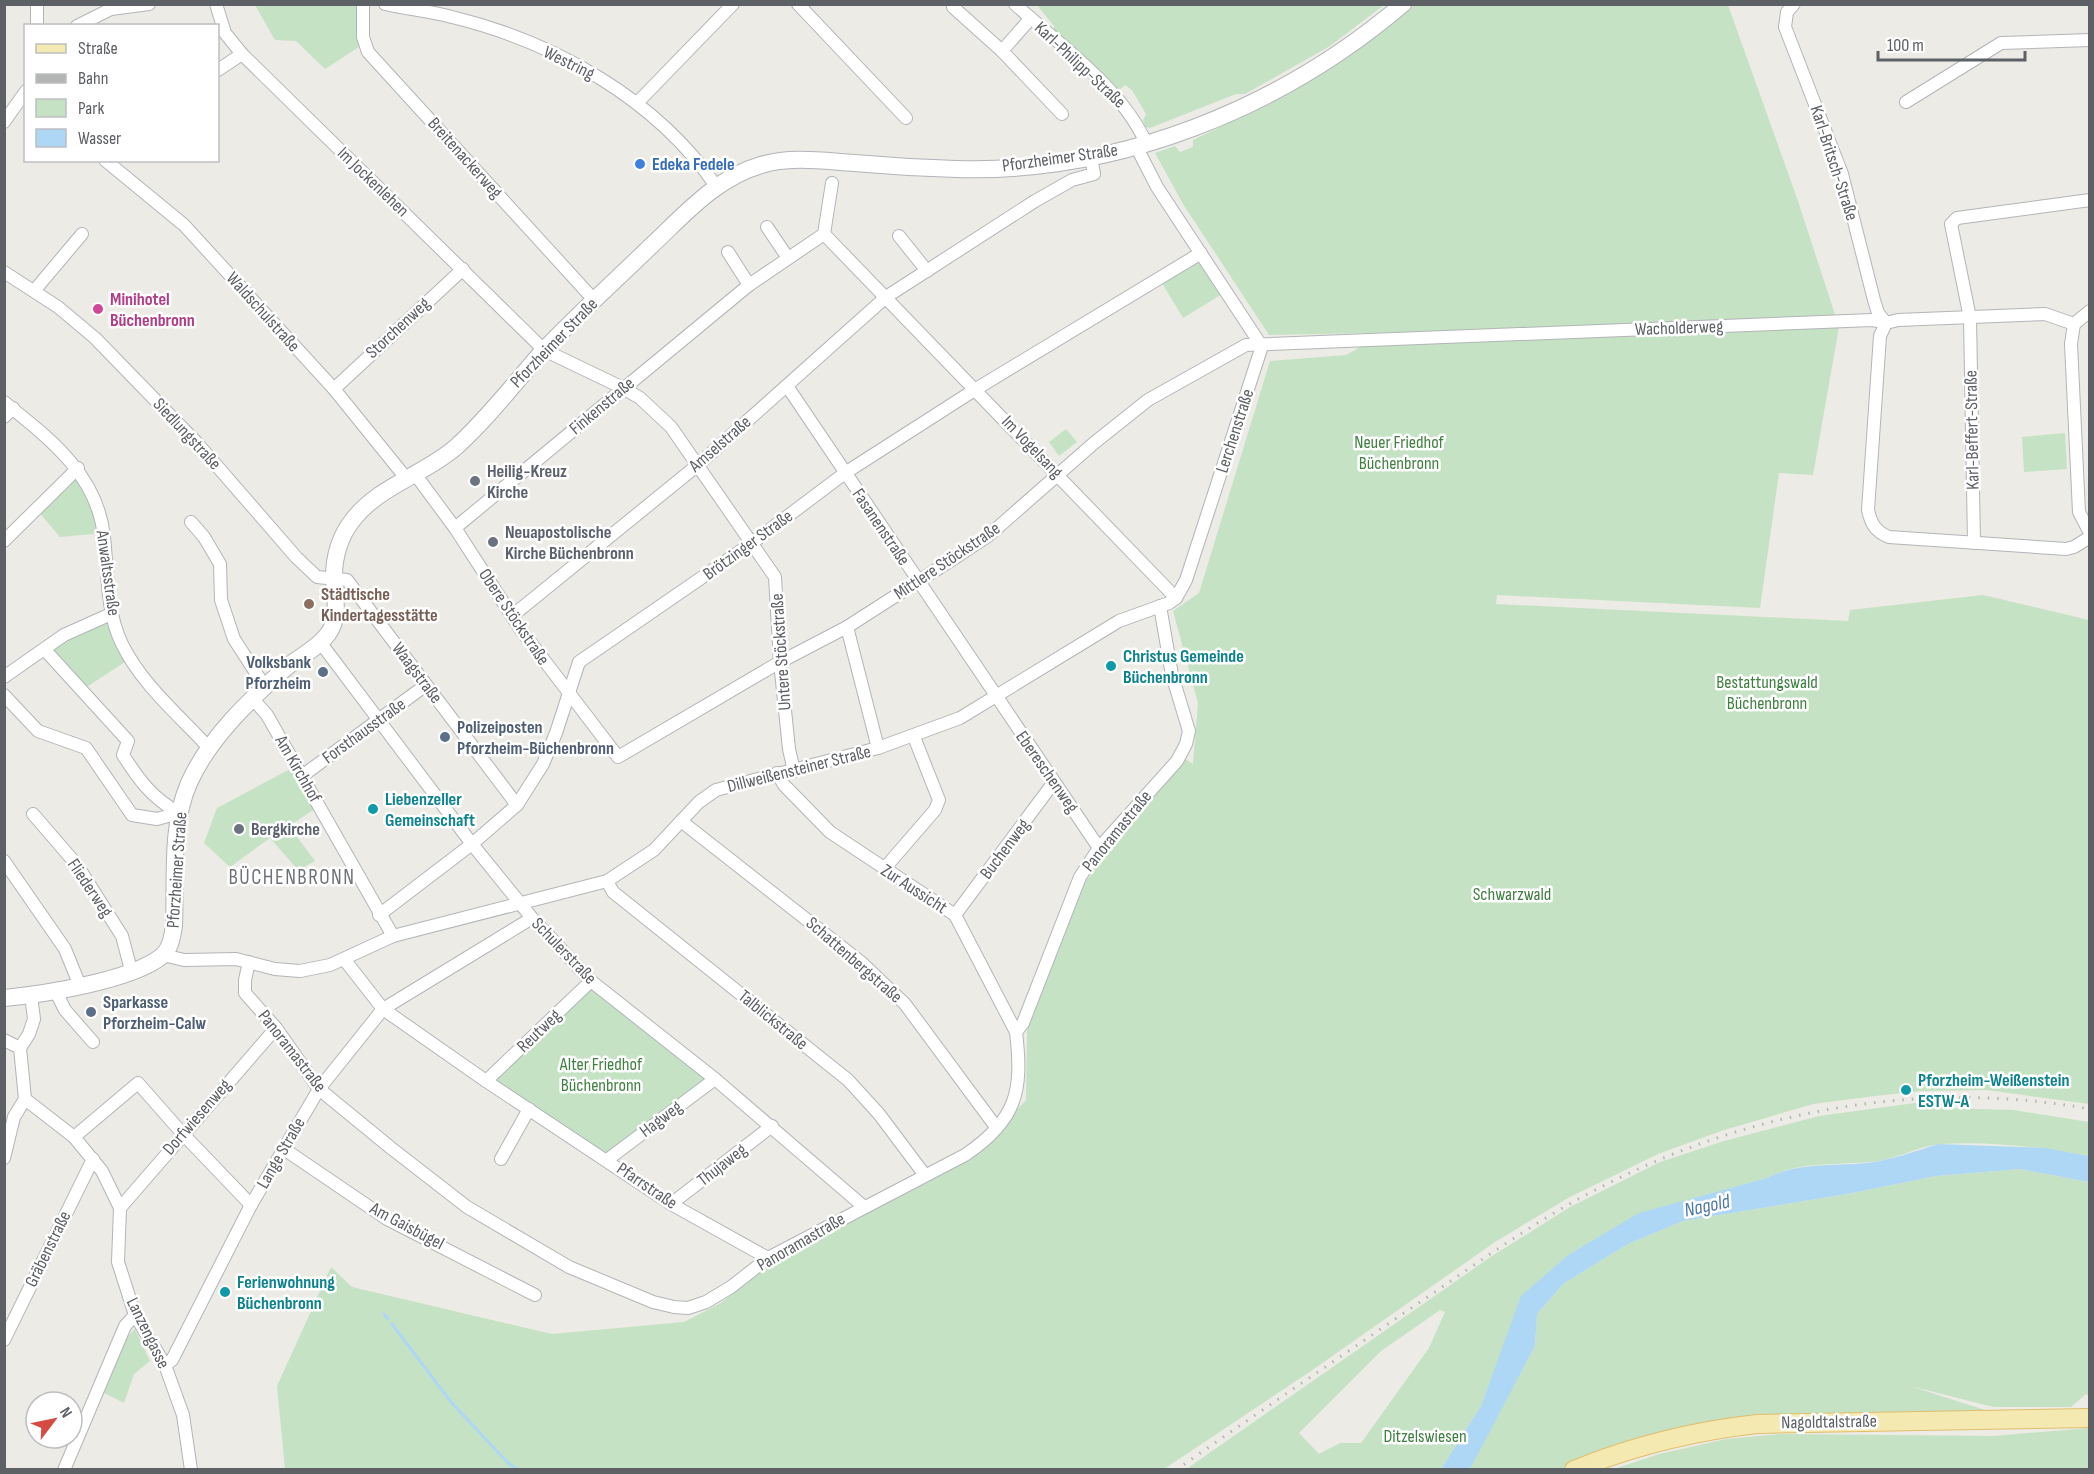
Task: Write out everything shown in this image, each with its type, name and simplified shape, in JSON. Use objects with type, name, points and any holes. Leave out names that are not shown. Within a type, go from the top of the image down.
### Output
[{"type":"main road","name":"Pforzheimer Straße","points":[[163,955],[172,941],[179,813],[190,780],[210,748],[253,699],[320,642],[331,629],[336,617],[334,578],[339,546],[349,524],[369,503],[410,476],[437,462],[464,439],[544,350],[716,186],[752,168],[788,160],[961,169],[1023,167],[1141,145],[1247,106],[1285,88],[1323,64],[1403,4]]},
{"type":"main road","points":[[4,998],[56,992],[80,986],[131,970],[163,955]]},
{"type":"main road","name":"Nagoldtalstraße","points":[[1574,1470],[1665,1440],[1715,1429],[1757,1424],[1808,1421],[1964,1422],[2090,1418]]},
{"type":"street","points":[[37,4],[37,24]]},
{"type":"street","points":[[81,24],[111,9],[149,4]]},
{"type":"street","name":"Im Jockenlehen","points":[[216,4],[225,33],[242,54],[544,350]]},
{"type":"street","name":"Breitenackerweg","points":[[363,4],[363,37],[368,52],[595,300]]},
{"type":"street","name":"Westring","points":[[385,4],[453,17],[513,36],[585,69],[638,102],[689,150],[716,186]]},
{"type":"street","points":[[638,102],[733,4]]},
{"type":"street","points":[[798,4],[906,118]]},
{"type":"street","name":"Karl-Philipp-Straße","points":[[1015,4],[1127,108],[1141,145]]},
{"type":"street","name":"Karl-Britsch-Straße","points":[[1794,4],[1787,12],[1785,27],[1842,174],[1876,306],[1886,323]]},
{"type":"street","points":[[954,7],[1002,51],[1062,114]]},
{"type":"street","name":"Karl-Philipp-Straße","points":[[1002,51],[1030,19]]},
{"type":"street","points":[[1906,102],[2001,43],[2090,40]]},
{"type":"street","points":[[219,69],[242,54]]},
{"type":"street","points":[[4,122],[23,99]]},
{"type":"street","points":[[1141,145],[1152,179],[1259,342]]},
{"type":"street","name":"Amselstraße","points":[[512,616],[699,464],[886,297],[1035,201],[1072,180],[1095,174],[1090,156]]},
{"type":"street","name":"Waldschulstraße","points":[[107,162],[184,225],[410,476]]},
{"type":"street","points":[[832,183],[824,234],[886,297]]},
{"type":"street","name":"Karl-Beffert-Straße","points":[[1974,543],[1970,318],[1951,224],[1957,218],[2090,200]]},
{"type":"street","points":[[767,227],[788,258]]},
{"type":"street","points":[[34,291],[82,234]]},
{"type":"street","name":"Finkenstraße","points":[[455,528],[749,285],[824,234]]},
{"type":"street","points":[[900,236],[927,271]]},
{"type":"street","points":[[728,252],[749,285]]},
{"type":"street","name":"Brötzinger Straße","points":[[379,915],[472,844],[517,805],[543,764],[556,733],[579,662],[752,543],[845,473],[976,389],[1201,253]]},
{"type":"street","name":"Storchenweg","points":[[334,389],[463,269]]},
{"type":"street","name":"Siedlungstraße","points":[[4,272],[34,291],[94,338],[219,467],[296,557],[317,577],[334,578]]},
{"type":"street","name":"Im Vogelsang","points":[[886,297],[1176,598]]},
{"type":"street","points":[[2090,310],[2074,324],[2071,344],[2079,512],[2090,533]]},
{"type":"street","name":"Wacholderweg","points":[[1259,342],[1872,320],[1886,323],[1899,320],[2045,314],[2074,324]]},
{"type":"street","points":[[1886,323],[1880,336],[1868,510],[1870,520],[1881,534],[1889,537],[2066,549],[2090,537]]},
{"type":"street","name":"Mittlere Stöckstraße","points":[[618,757],[780,662],[847,627],[918,582],[988,536],[1148,400],[1246,345],[1259,342]]},
{"type":"street","name":"Lerchenstraße","points":[[1176,598],[1186,579],[1259,356],[1259,342]]},
{"type":"street","name":"Untere Stöckstraße","points":[[544,350],[623,388],[639,398],[671,426],[775,577],[780,662],[789,749],[794,771]]},
{"type":"street","name":"Fasanenstraße","points":[[787,386],[995,697]]},
{"type":"street","name":"Anwaltsstraße","points":[[7,409],[50,439],[78,468],[93,499],[104,533],[111,614],[131,658],[162,698],[210,748]]},
{"type":"street","points":[[4,542],[78,468]]},
{"type":"street","name":"Obere Stöckstraße","points":[[410,476],[455,528],[512,616],[568,694],[618,757]]},
{"type":"street","points":[[191,522],[204,537],[220,564],[221,600],[234,639],[265,687]]},
{"type":"street","name":"Waagstraße","points":[[334,578],[347,580],[517,805]]},
{"type":"street","points":[[1160,606],[1176,598]]},
{"type":"street","name":"Dillweißensteiner Straße","points":[[163,955],[184,960],[236,959],[300,971],[344,960],[393,936],[607,881],[654,850],[681,821],[716,790],[878,748],[914,737],[960,718],[1119,621],[1160,606]]},
{"type":"street","name":"Panoramastraße","points":[[249,962],[245,993],[276,1028],[319,1089],[467,1207],[569,1267],[653,1302],[688,1308],[706,1302],[731,1287],[768,1258],[924,1174],[965,1155],[1011,1111],[1016,1096],[1020,1064],[1016,1032],[1023,1023],[1080,877],[1099,848],[1183,752],[1189,731],[1172,675],[1160,606]]},
{"type":"street","points":[[4,677],[64,635],[111,614]]},
{"type":"street","points":[[847,627],[878,748]]},
{"type":"street","name":"Schulerstraße","points":[[320,642],[519,903],[591,981],[772,1126],[863,1206]]},
{"type":"street","points":[[45,650],[128,741],[123,755],[141,784],[165,805],[179,813]]},
{"type":"street","name":"Forsthausstraße","points":[[302,776],[426,685]]},
{"type":"street","points":[[4,695],[38,731],[86,748],[132,815],[157,819],[179,813]]},
{"type":"street","name":"Ebereschenweg","points":[[995,697],[1099,848]]},
{"type":"street","name":"Am Kirchhof","points":[[253,699],[267,715],[393,936]]},
{"type":"street","points":[[884,869],[935,810],[939,800],[914,737]]},
{"type":"street","name":"Zur Aussicht","points":[[777,773],[784,785],[830,832],[955,915],[1016,1032]]},
{"type":"street","name":"Buchenweg","points":[[955,915],[1054,782]]},
{"type":"street","name":"Fliederweg","points":[[33,814],[77,865],[122,936],[131,970]]},
{"type":"street","name":"Schattenbergstraße","points":[[681,821],[862,963],[905,1004],[996,1127]]},
{"type":"street","points":[[4,861],[65,949],[80,986]]},
{"type":"street","name":"Talblickstraße","points":[[607,881],[613,892],[848,1080],[879,1114],[924,1174]]},
{"type":"street","name":"Lange Straße","points":[[165,1365],[172,1360],[251,1205],[319,1089],[383,1009],[532,918]]},
{"type":"street","name":"Pfarrstraße","points":[[344,960],[383,1009],[486,1081],[671,1204],[768,1258]]},
{"type":"street","name":"Reutweg","points":[[486,1081],[591,981]]},
{"type":"street","points":[[56,992],[64,1010],[93,1042]]},
{"type":"street","points":[[4,1158],[14,1118],[25,1099],[20,1048],[29,1034],[33,1019],[31,995]]},
{"type":"street","name":"Dorfwiesenweg","points":[[120,1208],[182,1133],[276,1028]]},
{"type":"street","points":[[4,1040],[20,1048]]},
{"type":"street","name":"Hagweg","points":[[607,1160],[715,1079]]},
{"type":"street","points":[[74,1137],[138,1083],[251,1205]]},
{"type":"street","points":[[25,1099],[74,1137],[93,1159],[120,1208]]},
{"type":"street","points":[[501,1159],[529,1109]]},
{"type":"street","name":"Thujaweg","points":[[671,1204],[772,1126]]},
{"type":"street","name":"Am Gaisbügel","points":[[284,1149],[387,1219],[535,1295]]},
{"type":"street","name":"Gräbenstraße","points":[[4,1340],[93,1159]]},
{"type":"street","name":"Lanzengasse","points":[[120,1208],[118,1262],[135,1315],[165,1365],[183,1415],[191,1470]]},
{"type":"street","points":[[64,1470],[125,1326],[135,1315]]},
{"type":"green space","points":[[255,5],[363,5],[365,43],[325,69],[296,41],[275,40]]},
{"type":"green space","points":[[1037,5],[1384,5],[1330,46],[1245,94],[1236,94],[1150,128],[1145,127],[1143,120],[1146,114],[1132,90],[1125,85],[1118,91],[1054,33],[1054,26]]},
{"type":"green space","name":"Schwarzwald","points":[[1412,5],[1728,5],[1798,201],[1839,327],[1813,475],[1779,473],[1760,608],[1497,595],[1496,604],[1848,621],[1850,610],[1983,595],[2089,620],[2089,1104],[1987,1090],[1922,1091],[1875,1096],[1813,1104],[1721,1131],[1658,1154],[1568,1198],[1495,1242],[1311,1371],[1164,1469],[285,1469],[277,1386],[331,1267],[352,1287],[552,1334],[684,1322],[721,1303],[775,1259],[982,1147],[1026,1100],[1027,1030],[1085,882],[1184,758],[1193,764],[1198,703],[1173,611],[1199,593],[1270,361],[1346,355],[1365,344],[1520,330],[1269,335],[1183,204],[1155,153],[1175,146],[1180,152],[1193,147],[1193,140],[1285,96],[1369,40]]},
{"type":"green space","points":[[1201,253],[1227,291],[1183,318],[1159,278]]},
{"type":"green space","points":[[1066,429],[1077,442],[1059,456],[1049,442]]},
{"type":"green space","points":[[2065,433],[2067,469],[2024,472],[2022,437]]},
{"type":"green space","points":[[78,468],[104,533],[60,537],[37,510]]},
{"type":"green space","points":[[111,614],[131,658],[82,690],[45,650]]},
{"type":"green space","points":[[296,766],[319,806],[289,826],[315,861],[298,870],[270,838],[230,867],[204,843],[217,808]]},
{"type":"green space","name":"Alter Friedhof Büchenbronn","points":[[590,985],[710,1079],[606,1156],[494,1080]]},
{"type":"green space","name":"Ditzelswiesen","points":[[1915,1103],[1946,1108],[2013,1110],[2089,1122],[2089,1156],[2015,1146],[1977,1143],[1940,1144],[1878,1161],[1793,1168],[1767,1178],[1639,1214],[1568,1255],[1522,1296],[1481,1406],[1441,1469],[1185,1470],[1492,1256],[1570,1207],[1660,1162],[1724,1141],[1819,1116]],"holes":[[[1440,1310],[1445,1312],[1429,1348],[1361,1443],[1340,1443],[1319,1454],[1299,1433],[1381,1351]]]},
{"type":"green space","points":[[2020,1169],[2089,1182],[2089,1396],[2086,1394],[2071,1407],[1993,1407],[1910,1386],[1985,1410],[1982,1415],[1764,1417],[1605,1453],[1563,1469],[1468,1470],[1535,1346],[1537,1314],[1563,1284],[1628,1244],[1683,1221],[1847,1194],[1936,1176]]},
{"type":"green space","points":[[135,1329],[150,1361],[134,1374],[124,1403],[102,1392],[128,1336]]},
{"type":"green space","points":[[2089,1428],[2089,1469],[1614,1469],[1659,1454],[1726,1439],[1781,1434],[1993,1436]]},
{"type":"water","name":"Nagold","points":[[1938,1144],[2045,1148],[2089,1156],[2089,1182],[2020,1169],[1936,1176],[1847,1194],[1683,1221],[1628,1244],[1563,1284],[1537,1314],[1535,1346],[1471,1467],[1441,1469],[1481,1406],[1521,1296],[1568,1255],[1639,1213],[1767,1178],[1780,1172],[1808,1167],[1880,1161]]},
{"type":"waterway","points":[[384,1314],[388,1319]]},
{"type":"waterway","points":[[392,1324],[451,1402],[508,1463],[518,1470]]},
{"type":"railway","points":[[1176,1470],[1529,1229],[1605,1185],[1662,1159],[1720,1137],[1780,1120],[1842,1107],[1903,1100],[1966,1098],[2028,1101],[2090,1109]]},
{"type":"place","name":"Edeka Fedele","points":[[640,164]]},
{"type":"place","name":"Minihotel Büchenbronn","points":[[98,309]]},
{"type":"place","name":"Heilig-Kreuz Kirche","points":[[475,481]]},
{"type":"place","name":"Neuapostolische Kirche Büchenbronn","points":[[493,542]]},
{"type":"place","name":"Städtische Kindertagesstätte","points":[[309,604]]},
{"type":"place","name":"Christus Gemeinde Büchenbronn","points":[[1111,666]]},
{"type":"place","name":"Volksbank Pforzheim","points":[[323,672]]},
{"type":"place","name":"Polizeiposten Pforzheim-Büchenbronn","points":[[445,737]]},
{"type":"place","name":"Liebenzeller Gemeinschaft","points":[[373,809]]},
{"type":"place","name":"Bergkirche","points":[[239,829]]},
{"type":"place","name":"Sparkasse Pforzheim-Calw","points":[[91,1012]]},
{"type":"place","name":"Pforzheim-Weißenstein ESTW-A","points":[[1906,1090]]},
{"type":"place","name":"Ferienwohnung Büchenbronn","points":[[225,1292]]},
{"type":"district","name":"BÜCHENBRONN","points":[[292,877]]},
{"type":"park label","name":"Neuer Friedhof Büchenbronn","points":[[1399,452]]},
{"type":"park label","name":"Bestattungswald Büchenbronn","points":[[1767,692]]}]
